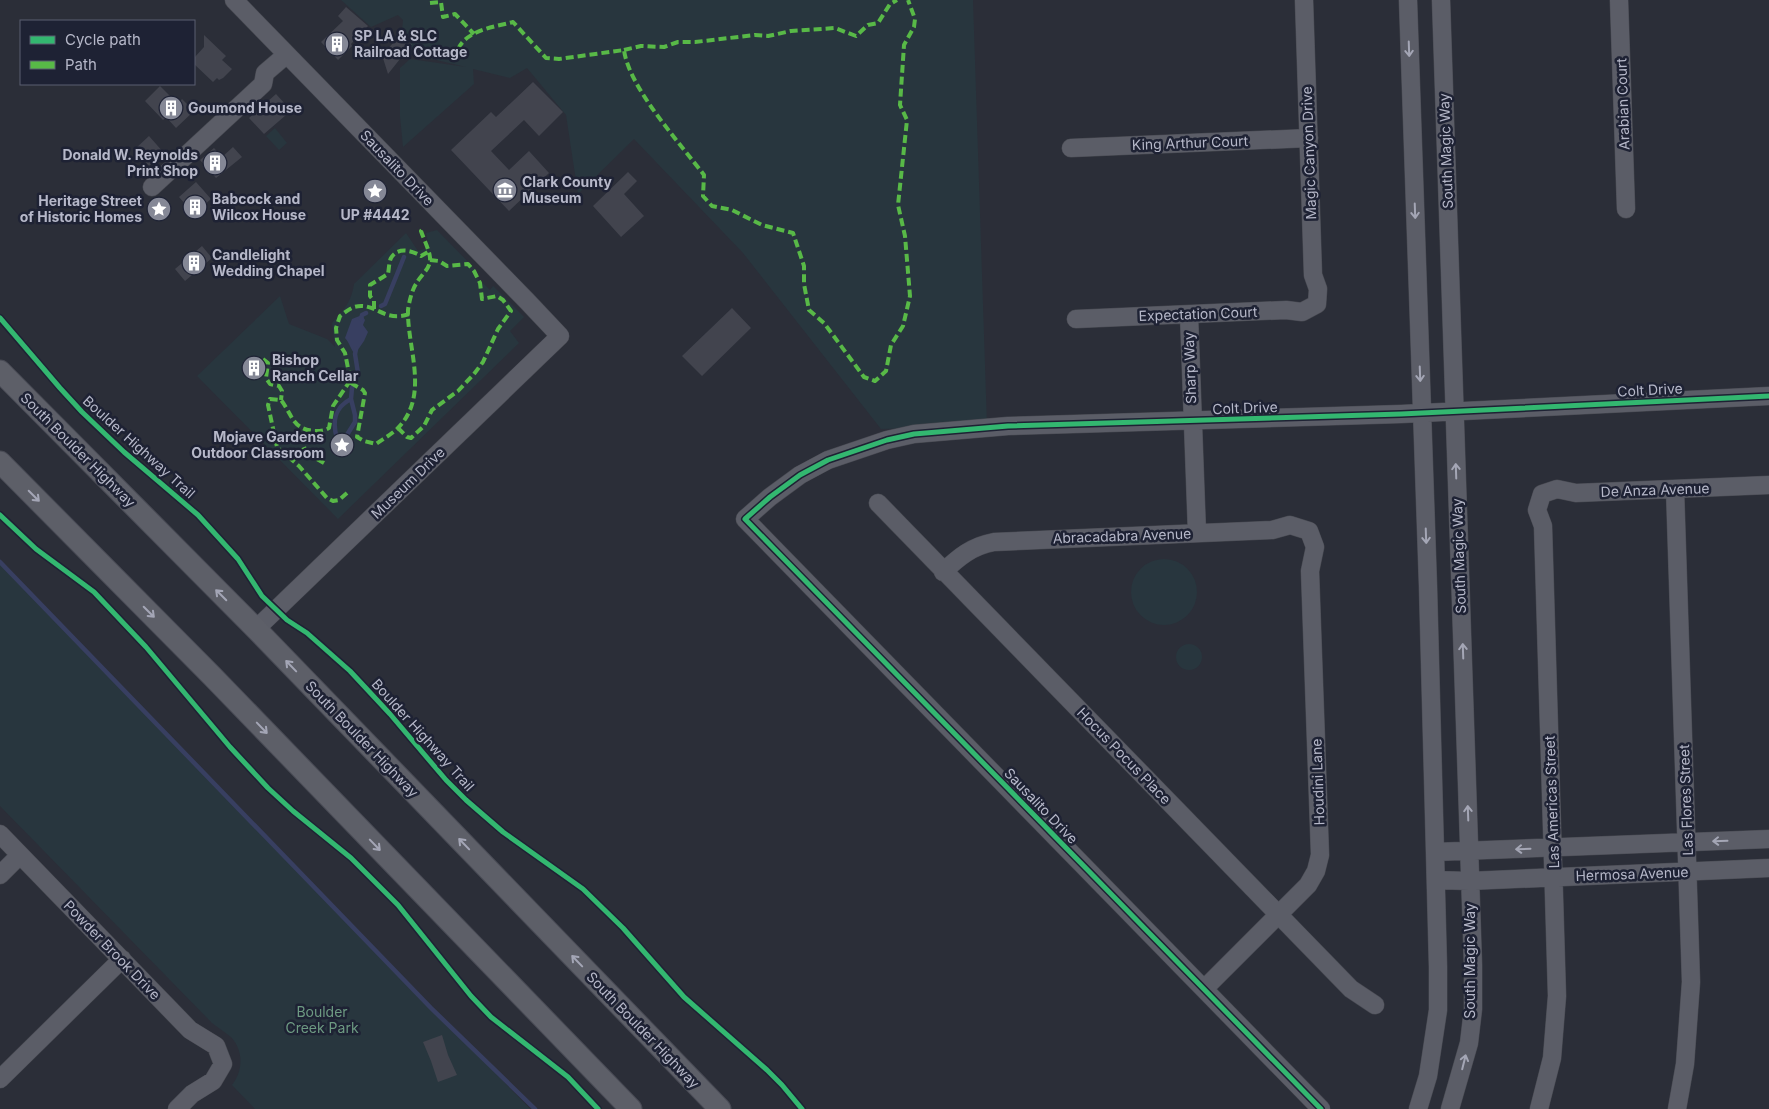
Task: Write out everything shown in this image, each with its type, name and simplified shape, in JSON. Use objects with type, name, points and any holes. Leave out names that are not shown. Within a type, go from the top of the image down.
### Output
[{"type":"main road","name":"South Boulder Highway","points":[[0,371],[256,629],[720,1109]]},
{"type":"main road","points":[[0,462],[212,676],[631,1109]]},
{"type":"street","name":"Sausalito Drive","points":[[234,0],[560,336]]},
{"type":"street","name":"Magic Canyon Drive","points":[[1304,0],[1313,275],[1318,289],[1317,304]]},
{"type":"street","points":[[1408,0],[1428,596],[1438,1010],[1428,1076],[1418,1109]]},
{"type":"street","name":"South Magic Way","points":[[1441,0],[1473,965],[1473,1009],[1469,1043],[1450,1109]]},
{"type":"street","name":"Arabian Court","points":[[1619,0],[1626,209]]},
{"type":"street","points":[[152,187],[263,84],[265,73],[290,59]]},
{"type":"street","name":"King Arthur Court","points":[[1071,148],[1309,138]]},
{"type":"street","name":"Expectation Court","points":[[1076,319],[1286,310],[1302,312],[1317,304]]},
{"type":"street","name":"Sharp Way","points":[[1189,315],[1197,533]]},
{"type":"street","name":"Museum Drive","points":[[256,629],[560,336]]},
{"type":"street","name":"Colt Drive","points":[[745,519],[770,497],[828,460],[887,440],[922,433],[1008,426],[1421,413],[1769,396]]},
{"type":"street","name":"De Anza Avenue","points":[[1542,494],[1557,489],[1576,493],[1769,485]]},
{"type":"street","name":"Las Flores Street","points":[[1675,489],[1691,982],[1685,1064],[1677,1109]]},
{"type":"street","name":"Las Americas Street","points":[[1539,1109],[1552,1058],[1557,962],[1543,526],[1537,510],[1542,494]]},
{"type":"street","name":"Hocus Pocus Place","points":[[878,503],[1350,989],[1375,1005]]},
{"type":"street","name":"Sausalito Drive","points":[[745,519],[1321,1109]]},
{"type":"street","name":"Abracadabra Avenue","points":[[943,572],[959,556],[971,549],[994,542],[1026,539],[1272,530],[1290,525],[1309,531]]},
{"type":"street","name":"Houdini Lane","points":[[1204,989],[1308,885],[1316,871],[1320,855],[1310,571],[1315,547],[1309,531]]},
{"type":"street","name":"Powder Brook Drive","points":[[0,834],[190,1030],[216,1046],[223,1064],[213,1081],[192,1094],[177,1109]]},
{"type":"street","points":[[1435,852],[1769,839]]},
{"type":"street","points":[[0,875],[20,855]]},
{"type":"street","name":"Hermosa Avenue","points":[[1436,880],[1769,868]]},
{"type":"street","points":[[0,1079],[122,960]]},
{"type":"green space","points":[[341,0],[973,0],[987,426],[881,429],[743,253],[634,139],[578,194],[566,115],[527,68],[510,78],[473,69],[474,84],[403,147],[400,116],[400,68],[410,59],[466,67],[407,53],[411,41],[402,30],[403,20],[398,15],[371,27]]},
{"type":"green space","points":[[275,128],[287,143],[279,150],[266,136]]},
{"type":"green space","points":[[437,230],[476,270],[476,276],[490,290],[493,286],[524,317],[510,331],[519,343],[338,519],[197,376],[280,296],[289,324],[327,339],[335,347],[332,323],[349,301],[354,284],[406,233],[418,251],[429,247],[426,233]]},
{"type":"green space","points":[[1164,559],[1177,561],[1187,569],[1195,579],[1197,592],[1195,605],[1187,615],[1177,623],[1164,625],[1151,623],[1141,615],[1133,605],[1131,592],[1133,579],[1141,569],[1151,561]]},
{"type":"green space","name":"Boulder Creek Park","points":[[0,561],[530,1109],[255,1109],[232,1085],[240,1067],[240,1055],[231,1037],[212,1023],[0,806]]},
{"type":"green space","points":[[1189,644],[1198,648],[1202,657],[1198,666],[1189,670],[1180,666],[1176,657],[1180,648]]},
{"type":"water","points":[[362,315],[365,320],[363,325],[368,332],[355,354],[345,338],[352,319]]},
{"type":"building","points":[[346,7],[368,26],[338,60],[321,42],[343,21],[338,16]]},
{"type":"building","points":[[204,35],[226,56],[222,60],[232,69],[223,78],[219,80],[217,78],[213,82],[195,65],[195,57],[204,47]]},
{"type":"building","points":[[394,42],[412,44],[388,74],[382,55]]},
{"type":"building","points":[[533,82],[563,112],[539,136],[524,120],[491,151],[509,170],[529,151],[549,173],[509,211],[451,150],[491,112],[496,117]]},
{"type":"building","name":"Goumond House","points":[[160,86],[178,104],[182,99],[194,111],[176,128],[166,117],[163,120],[145,101]]},
{"type":"building","points":[[276,94],[286,105],[281,109],[286,115],[264,134],[249,118]]},
{"type":"building","points":[[149,136],[164,153],[149,166],[135,149]]},
{"type":"building","name":"Donald W. Reynolds Print Shop","points":[[233,147],[242,157],[216,178],[200,160],[214,148],[222,157]]},
{"type":"building","points":[[628,172],[637,181],[624,194],[644,216],[621,237],[593,206]]},
{"type":"building","name":"Babcock and Wilcox House","points":[[196,182],[211,199],[194,214],[179,197]]},
{"type":"building","name":"Candlelight Wedding Chapel","points":[[202,246],[212,258],[185,281],[175,269]]},
{"type":"building","points":[[732,308],[751,328],[702,376],[682,356]]},
{"type":"building","points":[[442,1035],[457,1075],[438,1082],[423,1042]]},
{"type":"waterway","points":[[381,306],[385,304],[404,257]]},
{"type":"waterway","points":[[361,319],[362,315],[366,313]]},
{"type":"waterway","points":[[345,438],[355,422],[351,399],[352,388],[358,373],[356,349]]},
{"type":"waterway","points":[[337,438],[336,416],[341,406],[351,399]]},
{"type":"waterway","points":[[0,562],[431,1008],[535,1109]]},
{"type":"marked path","points":[[624,50],[641,46],[664,47],[678,42],[695,42],[755,35],[768,36],[791,31],[835,28],[856,36],[868,25],[878,23],[890,4],[897,0]]},
{"type":"marked path","points":[[458,49],[474,33],[513,22],[546,58],[559,59],[624,50],[628,65],[645,98],[704,175],[703,196],[712,206],[732,210],[762,225],[793,233],[804,266],[804,284],[809,310],[824,323],[864,377],[875,381],[886,371],[891,345],[903,326],[910,296],[905,236],[898,205],[907,120],[900,105],[904,45],[914,27],[915,19],[908,0]]},
{"type":"marked path","points":[[430,3],[441,2],[443,17],[455,14],[474,34]]},
{"type":"marked path","points":[[409,314],[400,316],[392,316],[361,306],[354,307],[340,316],[336,328],[337,340],[345,353],[351,383],[365,393],[357,437],[364,441],[376,444],[396,430],[408,415],[413,401],[415,371],[409,325],[408,310],[413,289],[430,261],[421,231],[424,228]]},
{"type":"marked path","points":[[374,309],[374,301],[370,296],[370,285],[388,274],[390,260],[394,254],[406,251],[421,256],[428,252]]},
{"type":"marked path","points":[[398,428],[407,437],[411,438],[424,426],[432,410],[458,391],[483,362],[498,329],[511,311],[503,300],[497,296],[482,299],[480,283],[468,264],[447,266],[439,261],[430,260]]},
{"type":"marked path","points":[[263,359],[268,363],[266,378],[270,384],[279,386],[282,391],[281,400]]},
{"type":"marked path","points":[[347,493],[339,500],[333,501],[327,498],[299,466],[277,447],[268,405],[270,399],[281,400],[293,420],[301,427],[314,431],[326,430],[329,428],[333,406],[350,381]]},
{"type":"marked path","points":[[289,457],[308,448],[317,459],[324,463]]},
{"type":"cycle path","name":"Boulder Highway Trail","points":[[0,318],[82,412],[124,452],[198,515],[238,559],[262,596],[287,620],[307,633],[350,671],[466,800],[503,832],[583,889],[623,928],[684,997],[767,1070],[802,1109]]},
{"type":"cycle path","points":[[1321,1109],[745,519],[770,497],[800,475],[828,460],[887,440],[914,434],[1008,426],[1401,414],[1769,396]]},
{"type":"cycle path","points":[[0,515],[36,549],[94,592],[146,647],[230,747],[268,788],[351,858],[398,905],[471,996],[491,1017],[568,1077],[598,1109]]},
{"type":"place","name":"SP LA & SLC Railroad Cottage","points":[[337,44]]},
{"type":"place","name":"Goumond House","points":[[171,108]]},
{"type":"place","name":"Donald W. Reynolds Print Shop","points":[[215,163]]},
{"type":"place","name":"Clark County Museum","points":[[505,190]]},
{"type":"place","name":"UP #4442","points":[[375,191]]},
{"type":"place","name":"Babcock and Wilcox House","points":[[195,207]]},
{"type":"place","name":"Heritage Street of Historic Homes","points":[[159,209]]},
{"type":"place","name":"Candlelight Wedding Chapel","points":[[194,263]]},
{"type":"place","name":"Bishop Ranch Cellar","points":[[254,368]]},
{"type":"place","name":"Mojave Gardens Outdoor Classroom","points":[[342,445]]}]
